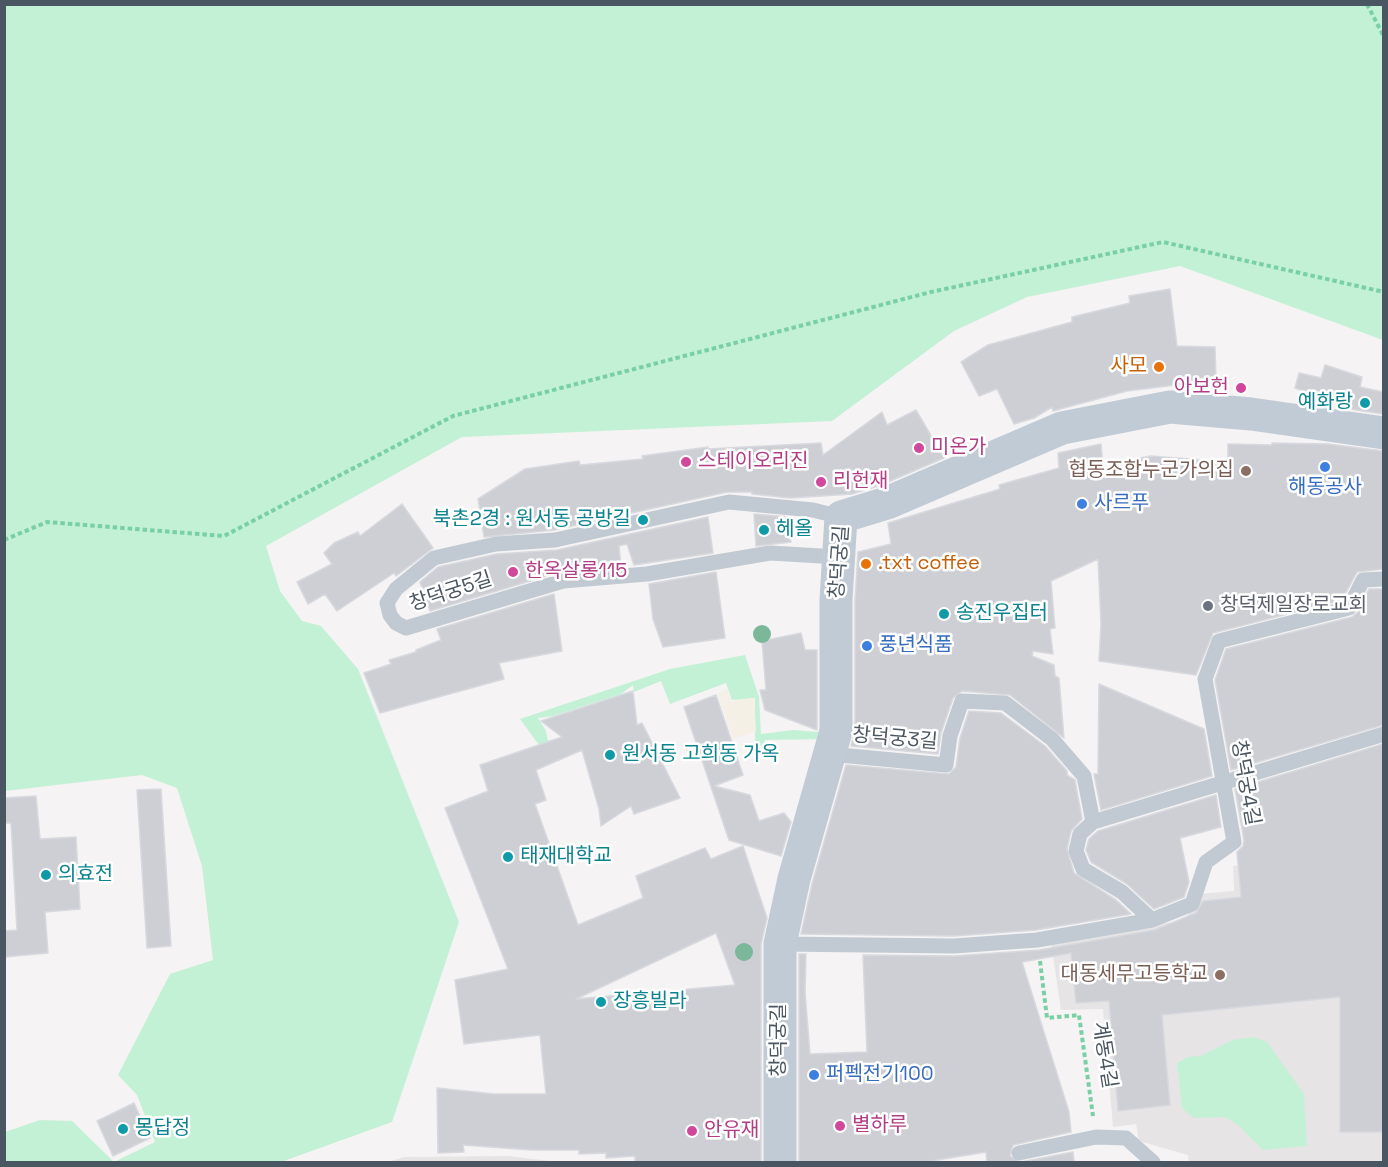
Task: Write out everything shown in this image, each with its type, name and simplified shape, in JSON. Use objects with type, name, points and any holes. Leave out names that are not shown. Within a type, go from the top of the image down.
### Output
[{"type":"street","name":"창덕궁길","points":[[780,1162],[780,944],[794,879],[836,731],[838,557],[841,517],[887,503],[1062,428],[1170,407],[1251,414],[1383,432]]},
{"type":"lane","name":"창덕궁5길","points":[[838,557],[770,553],[647,574],[563,580],[406,628],[396,623],[390,615],[387,603],[396,590],[434,558],[496,544],[555,540],[729,502],[813,510],[841,517]]},
{"type":"lane","name":"창덕궁4길","points":[[780,944],[954,946],[1038,940],[1152,920],[1192,904],[1206,862],[1234,842],[1204,679],[1220,641],[1349,608],[1363,580],[1383,579]]},
{"type":"lane","name":"창덕궁3길","points":[[829,754],[946,765],[950,736],[962,701],[1005,703],[1052,739],[1084,776],[1093,822]]},
{"type":"lane","points":[[1152,920],[1122,892],[1083,869],[1076,851],[1080,834],[1093,822],[1383,734]]},
{"type":"lane","points":[[1019,1153],[1096,1137],[1126,1138],[1153,1162]]},
{"type":"path","points":[[1367,4],[1383,37]]},
{"type":"path","points":[[4,540],[47,522],[224,536],[453,416],[931,292],[1163,242],[1383,292]]},
{"type":"path","name":"계동4길","points":[[1038,940],[1047,1018],[1079,1015],[1096,1137]]},
{"type":"shaded area","name":"대동세무고등학교","points":[[1383,849],[1383,1162],[1189,1162],[1188,1155],[1139,1141],[1136,1124],[1113,1127],[1103,1009],[1061,1010],[1051,942],[1185,920],[1198,894],[1234,891],[1233,866]]},
{"type":"shaded area","points":[[508,1156],[559,1162],[388,1162],[404,1157]]},
{"type":"green space","points":[[5,4],[1383,5],[1383,340],[1180,266],[1027,297],[954,331],[832,421],[462,437],[266,546],[280,591],[302,621],[321,626],[358,669],[459,922],[392,1122],[281,1162],[114,1162],[155,1142],[137,1095],[118,1075],[170,974],[213,960],[202,866],[177,788],[142,775],[5,791]]},
{"type":"green space","points":[[745,655],[759,697],[761,734],[794,730],[829,733],[827,739],[765,740],[764,746],[759,746],[755,741],[755,698],[732,700],[726,683],[670,704],[661,681],[634,692],[633,685],[621,694],[553,716],[538,718],[546,731],[552,763],[520,719],[670,669]]},
{"type":"green space","points":[[1253,1037],[1267,1042],[1304,1094],[1307,1146],[1263,1150],[1238,1125],[1225,1117],[1194,1118],[1182,1108],[1177,1063],[1188,1057],[1201,1056],[1233,1040]]},
{"type":"green space","points":[[40,1120],[72,1121],[114,1162],[5,1162],[5,1132]]},
{"type":"sand","points":[[728,689],[731,701],[754,698],[756,731],[733,739],[718,694]]},
{"type":"building","points":[[1170,289],[1177,346],[1215,347],[1216,380],[1127,391],[1053,411],[1052,407],[1034,418],[1014,424],[997,389],[979,396],[961,362],[988,345],[1072,322],[1072,317],[1130,303],[1129,296]]},
{"type":"building","points":[[1325,365],[1362,377],[1360,387],[1383,392],[1383,414],[1337,407],[1338,403],[1295,388],[1299,373],[1321,378]]},
{"type":"building","points":[[916,410],[944,458],[881,485],[852,494],[790,498],[752,494],[752,492],[727,492],[554,530],[484,537],[478,499],[525,469],[579,461],[580,465],[643,459],[642,456],[708,447],[708,449],[821,443],[823,455],[882,412],[887,425]]},
{"type":"building","points":[[1272,443],[1328,444],[1383,451],[1383,569],[1357,572],[1342,600],[1213,633],[1196,675],[1099,661],[1101,624],[1098,559],[1051,581],[1055,628],[1050,629],[1053,654],[1033,651],[1032,656],[1054,665],[1055,676],[1059,678],[1064,738],[1010,695],[962,691],[953,698],[941,733],[938,754],[851,746],[855,731],[855,601],[858,552],[891,544],[888,523],[1000,489],[999,485],[1059,468],[1058,453],[1101,444],[1104,478],[1140,458],[1151,456],[1228,462],[1228,444],[1272,445]]},
{"type":"building","points":[[402,504],[433,548],[396,576],[394,573],[337,611],[325,594],[308,604],[297,582],[332,564],[324,553],[334,543],[358,532],[360,536]]},
{"type":"building","points":[[754,514],[788,517],[791,542],[756,546]]},
{"type":"building","points":[[708,517],[713,553],[634,565],[627,544],[619,546],[621,566],[560,572],[430,611],[420,582],[438,567],[497,554],[557,550]]},
{"type":"building","points":[[716,572],[725,638],[663,647],[653,619],[649,584]]},
{"type":"building","points":[[1369,589],[1383,589],[1383,725],[1231,770],[1215,680],[1226,649],[1352,617],[1358,612]]},
{"type":"building","points":[[554,594],[562,651],[499,663],[504,679],[380,713],[364,673],[391,664],[389,660],[416,652],[416,650],[441,640],[437,629]]},
{"type":"building","points":[[801,633],[805,650],[817,650],[817,730],[765,710],[760,690],[766,690],[762,641]]},
{"type":"building","points":[[1099,684],[1204,729],[1212,776],[1101,810],[1094,774],[1098,774]]},
{"type":"building","points":[[633,691],[637,725],[642,723],[680,798],[634,814],[631,806],[601,826],[599,809],[582,750],[536,770],[546,800],[535,804],[578,925],[643,898],[636,876],[705,848],[711,859],[743,846],[767,918],[761,944],[761,1162],[635,1162],[635,1156],[606,1158],[606,1153],[579,1154],[579,1150],[531,1150],[463,1145],[464,1152],[438,1153],[437,1088],[494,1094],[546,1094],[540,1035],[464,1044],[455,980],[508,969],[445,808],[488,791],[480,765],[562,737],[541,721]],"holes":[[[716,933],[735,985],[576,999]]]},
{"type":"building","points":[[716,695],[743,775],[714,786],[750,795],[759,821],[784,813],[791,822],[781,856],[729,840],[684,707]]},
{"type":"building","points":[[969,711],[1001,713],[1045,746],[1067,771],[1067,775],[1075,780],[1082,819],[1071,831],[1067,849],[1074,873],[1116,900],[1131,914],[1036,930],[954,936],[801,934],[812,884],[846,765],[949,774],[956,767],[960,738]]},
{"type":"building","points":[[1383,744],[1383,1132],[1340,1132],[1340,997],[1162,1015],[1170,1105],[1118,1111],[1109,1001],[1076,1003],[1071,953],[1022,962],[1069,1112],[1071,1132],[1013,1145],[1010,1156],[1019,1162],[987,1162],[986,1152],[925,1162],[799,1162],[799,954],[806,954],[805,992],[810,1054],[867,1052],[863,955],[954,956],[1039,950],[1154,930],[1196,913],[1203,901],[1241,897],[1237,852],[1243,846],[1244,840],[1235,789]]},
{"type":"building","points":[[161,789],[171,946],[147,948],[137,790]]},
{"type":"building","points":[[1216,795],[1221,827],[1180,838],[1189,882],[1184,897],[1154,909],[1127,884],[1091,862],[1086,850],[1089,839],[1098,831]]},
{"type":"building","name":"의효전","points":[[36,796],[40,839],[76,837],[80,909],[45,912],[48,953],[4,957],[4,931],[17,930],[11,823],[4,823],[4,798]]},
{"type":"building","name":"몽답정","points":[[134,1103],[150,1138],[113,1156],[97,1121]]},
{"type":"building","points":[[1073,1152],[1074,1162],[1021,1162]]},
{"type":"place","name":"사모","points":[[1159,367]]},
{"type":"place","name":"아보헌","points":[[1241,388]]},
{"type":"place","name":"예화랑","points":[[1365,403]]},
{"type":"place","name":"미온가","points":[[919,448]]},
{"type":"place","name":"스테이오리진","points":[[686,462]]},
{"type":"place","name":"해동공사","points":[[1325,467]]},
{"type":"place","name":"협동조합누군가의집","points":[[1246,471]]},
{"type":"place","name":"리헌재","points":[[821,482]]},
{"type":"place","name":"사르푸","points":[[1082,504]]},
{"type":"place","name":"북촌2경 : 원서동 공방길","points":[[643,520]]},
{"type":"place","name":"헤올","points":[[764,530]]},
{"type":"place","name":".txt coffee","points":[[866,564]]},
{"type":"place","name":"한옥살롱115","points":[[513,572]]},
{"type":"place","name":"창덕제일장로교회","points":[[1208,606]]},
{"type":"place","name":"송진우집터","points":[[944,614]]},
{"type":"place","name":"풍년식품","points":[[867,646]]},
{"type":"place","name":"원서동 고희동 가옥","points":[[610,755]]},
{"type":"place","name":"태재대학교","points":[[508,857]]},
{"type":"place","name":"의효전","points":[[46,875]]},
{"type":"place","name":"대동세무고등학교","points":[[1220,975]]},
{"type":"place","name":"장흥빌라","points":[[601,1002]]},
{"type":"place","name":"퍼펙전기100","points":[[814,1075]]},
{"type":"place","name":"별하루","points":[[840,1126]]},
{"type":"place","name":"몽답정","points":[[123,1129]]},
{"type":"place","name":"안유재","points":[[692,1131]]}]
